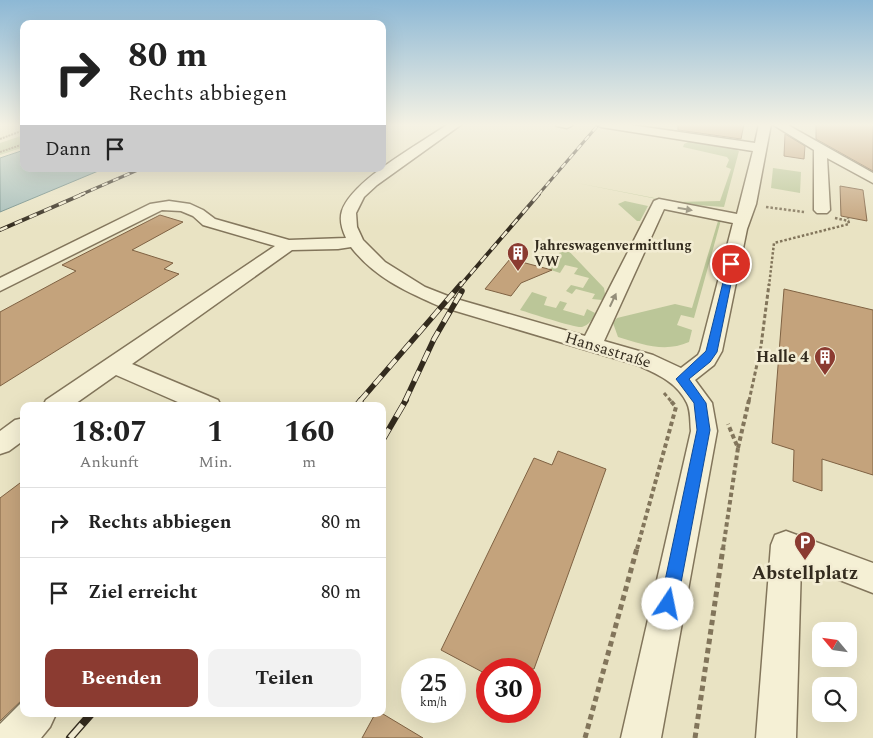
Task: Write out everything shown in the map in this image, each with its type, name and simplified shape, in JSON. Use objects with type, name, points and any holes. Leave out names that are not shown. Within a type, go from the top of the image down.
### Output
[{"type":"street","name":"Hansastraße","points":[[406,158],[374,181],[352,204],[349,217],[350,231],[355,241],[375,264],[417,291],[446,302],[645,360],[679,393],[700,403],[704,430],[641,738]]},
{"type":"street","points":[[679,393],[711,352],[757,158]]},
{"type":"street","points":[[820,158],[822,214]]},
{"type":"street","points":[[838,158],[873,179]]},
{"type":"street","points":[[0,285],[155,206],[165,204],[202,214],[209,222],[288,245],[338,244],[355,241]]},
{"type":"street","points":[[592,344],[659,204],[746,206]]},
{"type":"street","points":[[60,402],[288,245]]},
{"type":"street","points":[[114,365],[200,402]]},
{"type":"street","points":[[0,444],[20,430]]},
{"type":"street","points":[[776,738],[786,545],[873,578]]},
{"type":"street","points":[[14,738],[34,717]]},
{"type":"path","points":[[695,738],[738,448],[762,346],[774,243],[849,224],[848,219],[822,214],[785,208],[746,206]]},
{"type":"path","points":[[586,738],[679,393]]},
{"type":"path","points":[[728,422],[738,448]]},
{"type":"green space","points":[[728,158],[737,158],[724,207],[682,204],[577,183],[675,202],[720,201],[731,169],[726,167]]},
{"type":"green space","points":[[773,168],[801,172],[800,193],[771,188]]},
{"type":"green space","points":[[625,201],[648,206],[640,221],[637,221],[618,204]]},
{"type":"green space","points":[[721,220],[694,318],[681,315],[677,325],[692,330],[689,342],[671,347],[662,347],[644,345],[618,337],[613,323],[617,318],[675,304],[692,308],[718,221]]},
{"type":"green space","points":[[564,246],[604,288],[605,294],[602,300],[592,299],[595,294],[576,289],[572,294],[566,291],[571,285],[583,288],[589,278],[574,274],[578,268],[565,265],[560,273],[548,269]]},
{"type":"green space","points":[[532,292],[547,297],[544,305],[556,308],[560,301],[567,303],[563,310],[584,316],[587,309],[595,313],[587,325],[578,327],[520,310]]},
{"type":"water","points":[[0,158],[20,158],[20,172],[96,172],[0,212]]},
{"type":"building","points":[[851,158],[873,158],[873,171]]},
{"type":"building","points":[[840,186],[863,190],[867,221],[841,216]]},
{"type":"building","points":[[160,215],[183,222],[132,250],[173,263],[164,269],[179,274],[0,386],[0,312],[76,271],[62,265]]},
{"type":"building","name":"Jahreswagenvermittlung VW","points":[[510,259],[552,270],[521,283],[511,296],[485,289]]},
{"type":"building","name":"Halle 4","points":[[784,289],[873,310],[873,475],[822,459],[822,491],[793,481],[794,450],[772,443]]},
{"type":"building","points":[[558,451],[606,469],[538,658],[476,658],[476,669],[466,663],[466,658],[456,658],[441,650],[534,458],[552,465]]},
{"type":"building","points":[[20,483],[20,702],[0,721],[0,498]]},
{"type":"building","points":[[386,716],[423,738],[362,738],[373,717]]},
{"type":"railway","points":[[538,195],[569,158]]},
{"type":"railway","points":[[80,195],[133,172]]},
{"type":"railway","points":[[0,230],[83,194]]},
{"type":"railway","points":[[460,286],[539,194]]},
{"type":"railway","points":[[360,401],[461,284]]},
{"type":"railway","points":[[405,401],[434,339],[462,291]]},
{"type":"railway","points":[[386,434],[406,400]]},
{"type":"railway","points":[[70,738],[88,717]]},
{"type":"place","name":"Jahreswagenvermittlung VW","points":[[518,272]]},
{"type":"place","name":"Halle 4","points":[[825,376]]},
{"type":"place","name":"Abstellplatz","points":[[805,561]]},
{"type":"route","points":[[668,604],[704,430],[700,403],[682,379],[706,360],[711,352],[731,264]]}]
